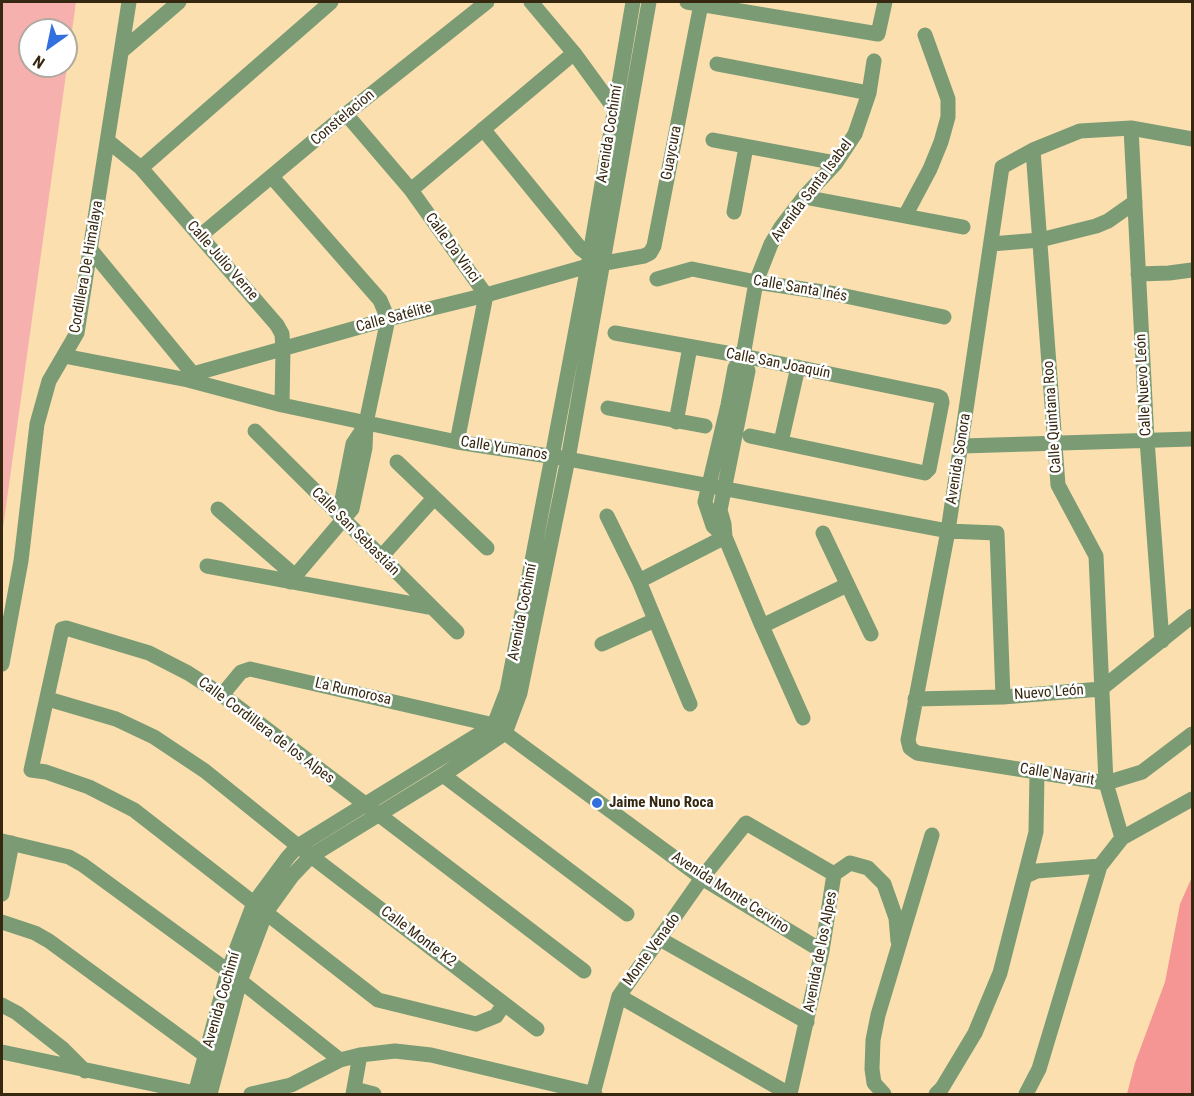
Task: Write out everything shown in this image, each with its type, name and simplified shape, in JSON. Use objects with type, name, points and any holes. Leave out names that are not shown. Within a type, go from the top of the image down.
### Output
[{"type":"street","name":"Cordillera De Himalaya","points":[[2,664],[21,561],[37,424],[46,388],[76,333],[129,2]]},
{"type":"street","points":[[123,50],[178,2]]},
{"type":"street","points":[[141,168],[332,2]]},
{"type":"street","name":"Constelacion","points":[[200,236],[346,114],[487,2]]},
{"type":"street","points":[[531,2],[574,53],[614,108]]},
{"type":"street","name":"Avenida Cochimí","points":[[260,908],[311,856],[443,775],[500,729],[520,693],[593,262],[614,108],[633,2]]},
{"type":"street","name":"Avenida Cochimí","points":[[593,262],[649,2]]},
{"type":"street","points":[[694,3],[743,7],[878,34],[885,2]]},
{"type":"street","name":"Guaycura","points":[[593,262],[644,256],[650,253],[654,246],[694,3]]},
{"type":"street","points":[[905,216],[930,170],[948,117],[948,99],[925,35]]},
{"type":"street","points":[[411,190],[574,53]]},
{"type":"street","name":"Avenida Santa Isabel","points":[[803,718],[725,537],[713,526],[705,502],[716,488],[734,407],[748,371],[743,356],[756,282],[771,244],[804,198],[836,163],[855,134],[869,93],[874,61]]},
{"type":"street","points":[[717,64],[869,93]]},
{"type":"street","name":"Calle Da Vinci","points":[[346,114],[411,190],[486,295],[457,442]]},
{"type":"street","points":[[1033,150],[1080,131],[1131,128],[1192,139]]},
{"type":"street","name":"Calle Nuevo León","points":[[1131,128],[1147,440],[1162,641]]},
{"type":"street","points":[[483,129],[593,262]]},
{"type":"street","points":[[713,140],[836,163]]},
{"type":"street","name":"Calle Julio Verne","points":[[108,141],[141,168],[278,325],[282,334],[283,349],[282,405]]},
{"type":"street","points":[[734,212],[746,147]]},
{"type":"street","name":"Avenida Sonora","points":[[910,748],[908,740],[915,699],[962,446],[1002,167],[1033,150]]},
{"type":"street","name":"Calle Quintana Roo","points":[[1033,150],[1058,484],[1096,556],[1106,783]]},
{"type":"street","points":[[272,177],[381,300],[388,319],[366,423],[353,444],[341,505],[343,520],[292,579]]},
{"type":"street","points":[[804,198],[963,227]]},
{"type":"street","points":[[991,244],[1040,240],[1096,226],[1108,221],[1135,202]]},
{"type":"street","points":[[91,250],[191,377]]},
{"type":"street","name":"Calle Satélite","points":[[191,377],[388,319],[486,295],[593,262]]},
{"type":"street","name":"Calle Santa Inés","points":[[657,279],[692,269],[756,282],[836,294],[944,317]]},
{"type":"street","points":[[1138,273],[1192,270]]},
{"type":"street","name":"Calle San Joaquín","points":[[615,333],[743,356],[941,398],[928,472],[925,473],[781,442]]},
{"type":"street","points":[[676,422],[690,347]]},
{"type":"street","name":"Calle Yumanos","points":[[64,356],[191,377],[282,405],[457,442],[560,458],[948,531],[997,533],[1003,697]]},
{"type":"street","points":[[750,436],[781,442],[798,367]]},
{"type":"street","points":[[608,408],[705,426]]},
{"type":"street","name":"Calle San Sebastián","points":[[255,431],[429,607],[457,632]]},
{"type":"street","points":[[962,446],[1192,439]]},
{"type":"street","points":[[397,462],[487,548]]},
{"type":"street","points":[[381,557],[434,498]]},
{"type":"street","points":[[218,509],[292,579]]},
{"type":"street","points":[[607,516],[639,581],[690,704]]},
{"type":"street","points":[[823,533],[871,634]]},
{"type":"street","points":[[639,581],[725,537]]},
{"type":"street","points":[[207,567],[292,579],[429,607]]},
{"type":"street","points":[[762,626],[847,585]]},
{"type":"street","name":"Nuevo León","points":[[915,699],[1003,697],[1101,689],[1192,616]]},
{"type":"street","points":[[602,644],[655,620]]},
{"type":"street","name":"Calle Cordillera de los Alpes","points":[[48,699],[63,629],[149,653],[188,673],[222,695],[584,971]]},
{"type":"street","name":"La Rumorosa","points":[[222,695],[241,672],[250,669],[500,729]]},
{"type":"street","points":[[48,699],[31,770],[46,772],[89,787],[134,810],[383,1003],[476,1024],[496,1016],[504,1004]]},
{"type":"street","name":"Calle Monte K2","points":[[48,699],[116,719],[154,737],[205,771],[298,846],[537,1029]]},
{"type":"street","name":"Avenida Cochimí","points":[[197,1094],[212,1060],[234,976],[260,908],[298,846],[365,804],[500,729]]},
{"type":"street","name":"Avenida Monte Cervino","points":[[500,729],[702,878],[822,951]]},
{"type":"street","points":[[1106,783],[1142,772],[1192,734]]},
{"type":"street","name":"Calle Nayarit","points":[[910,748],[916,753],[1106,783],[1122,838]]},
{"type":"street","points":[[936,1095],[975,1033],[1000,973],[1036,832],[1037,772]]},
{"type":"street","points":[[443,775],[627,914]]},
{"type":"street","points":[[1026,1095],[1039,1069],[1100,866],[1122,838],[1192,800]]},
{"type":"street","name":"Monte Venado","points":[[594,1094],[619,996],[702,878],[746,824]]},
{"type":"street","name":"Avenida de los Alpes","points":[[746,824],[834,874],[822,951],[790,1095]]},
{"type":"street","points":[[884,1095],[874,1083],[873,1040],[878,1015],[932,835]]},
{"type":"street","points":[[2,894],[7,842],[69,857],[234,976],[340,1060]]},
{"type":"street","points":[[834,874],[850,863],[868,868],[884,884],[896,918],[897,954]]},
{"type":"street","points":[[1026,876],[1037,871],[1100,866]]},
{"type":"street","points":[[2,922],[35,933],[49,941],[212,1060]]},
{"type":"street","points":[[660,939],[807,1022]]},
{"type":"street","points":[[619,996],[790,1095]]},
{"type":"street","points":[[2,1005],[17,1013],[63,1049],[85,1071]]},
{"type":"street","points":[[251,1095],[291,1085],[340,1060],[395,1051],[431,1055],[594,1094]]},
{"type":"street","points":[[2,1052],[197,1094]]},
{"type":"street","points":[[360,1055],[354,1092],[374,1095]]},
{"type":"street","name":"Avenida Cochimí","points":[[210,1095],[212,1060]]},
{"type":"shaded area","points":[[2,2],[76,2],[74,18],[18,18],[18,78],[65,78],[2,535]]},
{"type":"shaded area","points":[[1192,877],[1192,1094],[1127,1094],[1135,1063],[1165,982],[1180,904]]},
{"type":"place","name":"Jaime Nuno Roca","points":[[597,803]]}]
